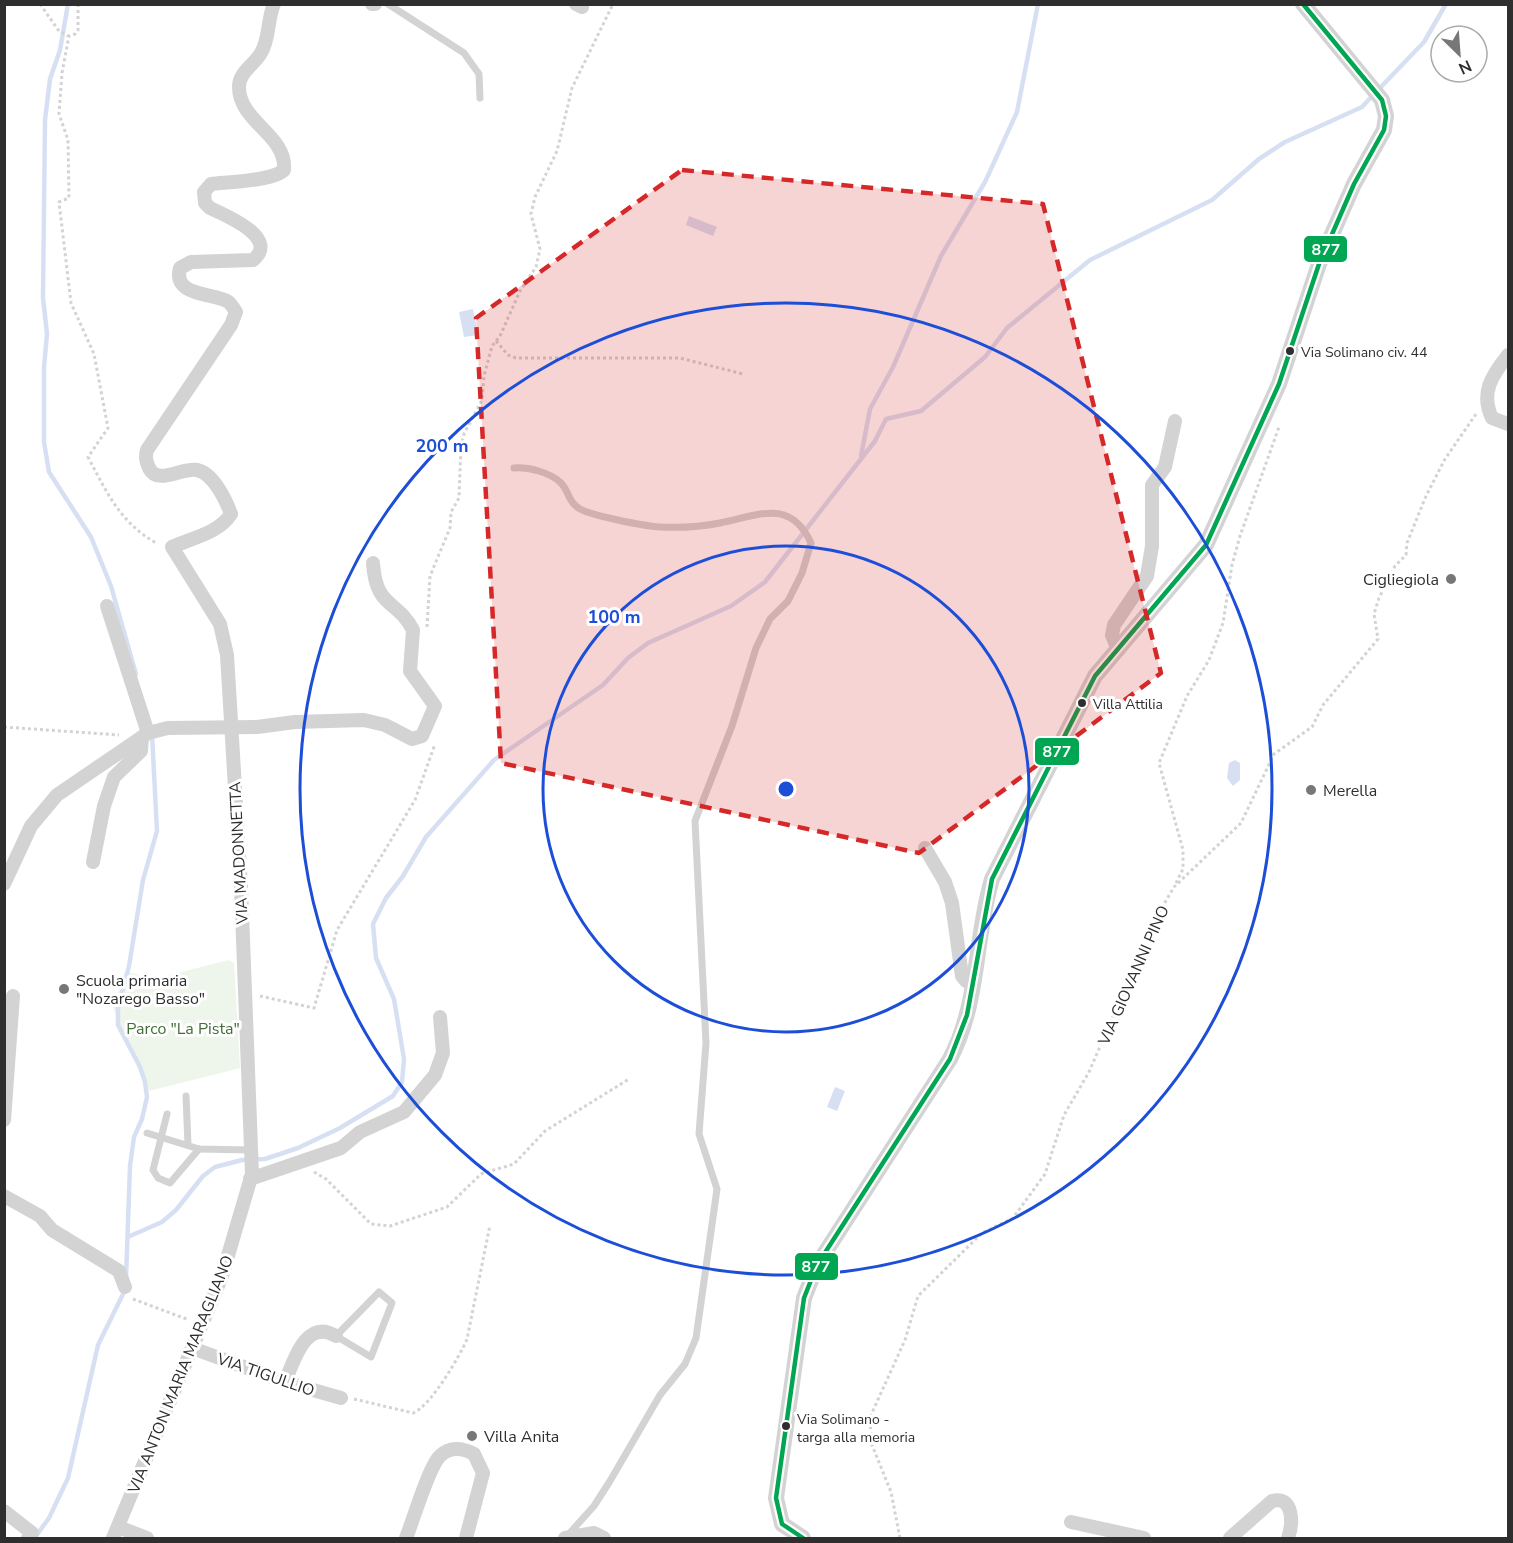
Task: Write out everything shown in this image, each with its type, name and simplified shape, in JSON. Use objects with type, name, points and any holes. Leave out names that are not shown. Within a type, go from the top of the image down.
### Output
[{"type":"street","points":[[172,547],[214,530],[225,523],[231,514],[222,495],[204,473],[195,470],[164,476],[155,475],[145,458],[147,450],[231,325],[236,312],[229,302],[186,289],[180,280],[180,268],[191,262],[253,260],[259,255],[261,248],[253,232],[210,208],[205,202],[204,192],[211,184],[263,178],[279,174],[284,170],[281,154],[275,142],[245,110],[239,87],[240,79],[261,54],[271,27],[274,4]]},
{"type":"street","points":[[803,1539],[782,1524],[776,1498],[808,1282],[950,1059],[964,1032],[974,985],[985,904],[992,879],[1095,676],[1117,647],[1206,545],[1279,384],[1319,264],[1354,184],[1384,130],[1386,116],[1382,100],[1303,4]]},
{"type":"street","points":[[1509,355],[1489,385],[1486,405],[1492,418],[1509,424]]},
{"type":"street","points":[[1117,647],[1112,635],[1114,625],[1147,576],[1152,546],[1152,485],[1165,467],[1175,421]]},
{"type":"street","name":"VIA MADONNETTA","points":[[172,547],[220,624],[225,639],[241,887],[251,1176]]},
{"type":"street","points":[[4,884],[31,826],[57,795],[145,735],[168,728],[257,727],[295,722],[364,720],[385,725],[412,739],[422,736],[435,706],[410,671],[413,630],[380,594],[374,582],[373,563]]},
{"type":"street","points":[[93,862],[104,806],[114,777],[141,751],[145,735],[107,606]]},
{"type":"street","points":[[924,848],[945,882],[952,903],[962,976],[974,985]]},
{"type":"street","points":[[4,1120],[13,996]]},
{"type":"street","points":[[251,1176],[299,1164],[341,1148],[360,1132],[404,1112],[435,1075],[442,1053],[440,1017]]},
{"type":"street","name":"VIA ANTON MARIA MARAGLIANO","points":[[116,1533],[222,1276],[251,1176]]},
{"type":"street","points":[[4,1196],[40,1216],[52,1230],[118,1271],[124,1291]]},
{"type":"street","points":[[285,1382],[302,1342],[318,1331],[326,1330],[336,1336]]},
{"type":"street","name":"VIA TIGULLIO","points":[[192,1348],[285,1382],[340,1398]]},
{"type":"street","points":[[406,1539],[436,1460],[447,1451],[461,1449],[474,1454],[483,1473],[466,1539]]},
{"type":"street","points":[[1230,1539],[1255,1515],[1278,1500],[1284,1501],[1293,1520],[1288,1539]]},
{"type":"street","points":[[4,1511],[32,1533],[28,1539]]},
{"type":"street","points":[[1071,1522],[1144,1539]]},
{"type":"street","points":[[116,1533],[147,1539]]},
{"type":"street","points":[[565,1538],[594,1533],[604,1539]]},
{"type":"lane","points":[[388,4],[464,52],[479,74],[480,98]]},
{"type":"lane","points":[[514,468],[529,467],[561,483],[568,499],[580,509],[647,526],[698,527],[755,513],[775,512],[790,518],[805,530],[811,543],[802,573],[788,602],[770,619],[759,642],[732,726],[695,821],[706,1043],[699,1134],[717,1189],[696,1338],[685,1364],[660,1395],[594,1506],[565,1538]]},
{"type":"lane","points":[[186,1096],[188,1145]]},
{"type":"lane","points":[[167,1114],[153,1170],[158,1178],[170,1183],[199,1149]]},
{"type":"lane","points":[[147,1133],[199,1149],[250,1150]]},
{"type":"lane","points":[[379,1292],[392,1303],[371,1357],[336,1336],[379,1292]]},
{"type":"path","points":[[40,4],[59,31],[69,36]]},
{"type":"path","points":[[78,4],[78,30],[69,36],[62,73],[59,114],[68,140],[69,198],[59,202],[71,303],[94,354],[108,429],[88,457],[108,498],[125,521],[159,545],[172,547]]},
{"type":"path","points":[[427,635],[430,576],[450,528],[451,512],[459,498],[461,446],[464,434],[482,400],[484,376],[492,346],[520,291],[536,267],[540,249],[531,214],[535,197],[557,152],[572,88],[613,4]]},
{"type":"path","points":[[496,341],[508,355],[516,358],[674,358],[700,362],[743,374]]},
{"type":"path","name":"VIA GIOVANNI PINO","points":[[900,1539],[891,1492],[870,1440],[871,1415],[905,1340],[918,1296],[982,1233],[1013,1218],[1045,1174],[1064,1115],[1089,1072],[1154,921],[1174,887],[1241,823],[1274,754],[1312,727],[1323,705],[1378,639],[1374,614],[1379,598],[1395,566],[1406,555],[1407,543],[1445,459],[1477,413],[1486,405]]},
{"type":"path","points":[[1174,887],[1183,869],[1183,850],[1159,763],[1186,696],[1209,660],[1223,623],[1232,565],[1240,536],[1280,421]]},
{"type":"path","points":[[4,727],[123,735]]},
{"type":"path","points":[[243,992],[314,1008],[337,930],[415,800],[438,734]]},
{"type":"path","points":[[299,1164],[326,1179],[371,1224],[390,1226],[447,1207],[481,1174],[514,1164],[545,1131],[629,1079]]},
{"type":"path","points":[[340,1398],[413,1413],[425,1404],[461,1354],[467,1339],[490,1225]]},
{"type":"path","points":[[124,1291],[202,1325]]},
{"type":"highlighted area","points":[[682,170],[1043,204],[1161,673],[919,853],[501,763],[476,318]]},
{"type":"green space","name":"Parco \"La Pista\"","points":[[229,960],[234,963],[240,1068],[149,1091],[113,1008],[125,972],[157,978]]},
{"type":"water","points":[[689,216],[717,227],[713,236],[686,225]]},
{"type":"water","points":[[473,309],[478,335],[464,337],[459,312]]},
{"type":"water","points":[[1235,760],[1240,763],[1240,780],[1233,786],[1227,778],[1229,763]]},
{"type":"water","points":[[835,1087],[845,1091],[837,1111],[827,1107]]},
{"type":"waterway","points":[[68,4],[60,50],[50,79],[45,120],[43,298],[47,334],[44,367],[44,442],[49,472],[91,537],[111,586],[136,674]]},
{"type":"waterway","points":[[861,456],[870,409],[893,367],[941,256],[985,182],[1017,112],[1038,4]]},
{"type":"waterway","points":[[1379,89],[1424,42],[1446,4]]},
{"type":"waterway","points":[[130,1236],[162,1222],[176,1210],[203,1176],[215,1167],[242,1160],[265,1159],[298,1148],[340,1128],[393,1096],[402,1082],[404,1059],[394,999],[376,958],[373,924],[386,898],[403,876],[426,837],[494,760],[603,685],[628,658],[648,643],[731,606],[765,582],[875,441],[886,419],[921,411],[985,357],[1007,328],[1090,260],[1212,200],[1259,159],[1285,142],[1362,107],[1373,95]]},
{"type":"waterway","points":[[126,1278],[130,1166],[134,1137],[142,1119],[147,1097],[140,1067],[118,1025],[118,1008],[129,966],[143,880],[157,831],[152,734]]},
{"type":"waterway","points":[[36,1536],[49,1518],[68,1478],[98,1345],[125,1290]]},
{"type":"transit line","name":"877","points":[[803,1538],[782,1524],[776,1498],[804,1298],[817,1265],[950,1059],[967,1015],[992,879],[1095,676],[1206,545],[1279,384],[1319,264],[1354,184],[1384,130],[1386,116],[1382,100],[1303,4]]},
{"type":"place","name":"Via Solimano civ. 44","points":[[1290,351]]},
{"type":"place","name":"Cigliegiola","points":[[1451,579]]},
{"type":"place","name":"Villa Attilia","points":[[1082,703]]},
{"type":"place","name":"Merella","points":[[1311,790]]},
{"type":"place","name":"Scuola primaria \"Nozarego Basso\"","points":[[64,989]]},
{"type":"place","name":"Via Solimano - targa alla memoria","points":[[786,1426]]},
{"type":"place","name":"Villa Anita","points":[[472,1436]]}]
